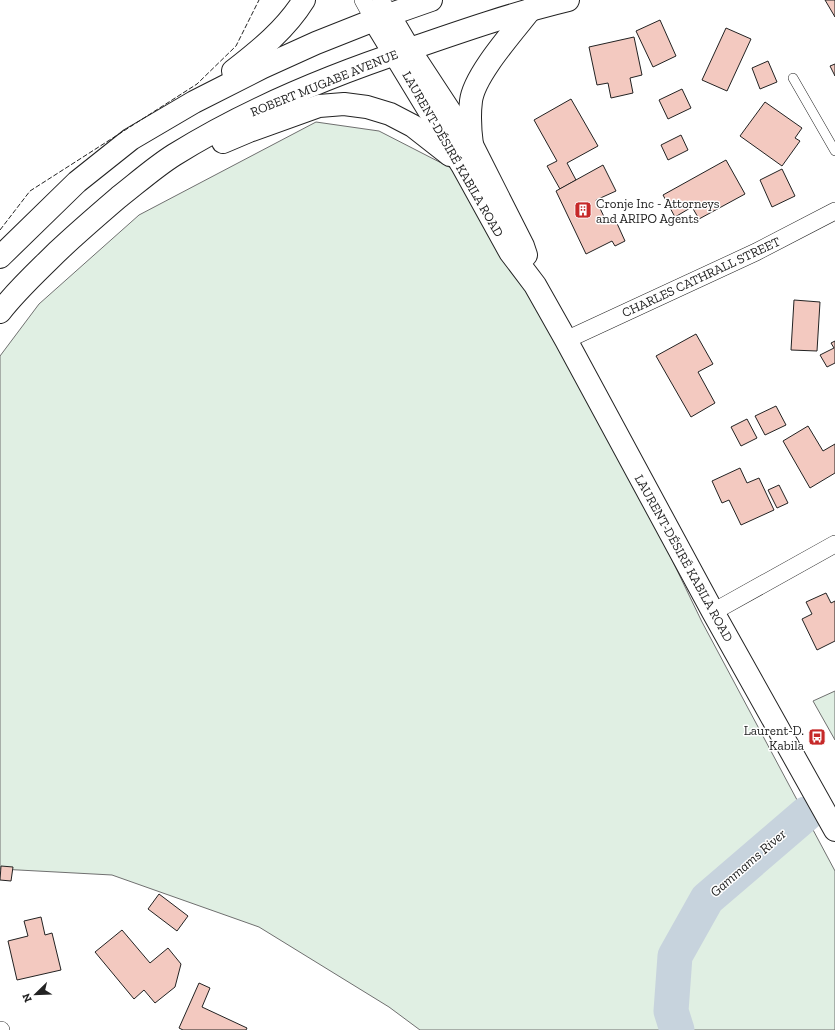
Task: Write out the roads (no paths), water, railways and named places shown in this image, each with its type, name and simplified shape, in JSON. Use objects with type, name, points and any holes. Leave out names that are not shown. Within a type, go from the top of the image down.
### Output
[{"type":"main road","points":[[194,102],[264,47],[294,16],[304,0]]},
{"type":"main road","points":[[0,257],[83,177],[131,139],[194,102],[270,64],[316,44],[381,12],[431,0]]},
{"type":"main road","name":"ROBERT MUGABE AVENUE","points":[[0,312],[13,295],[76,233],[136,183],[173,156],[219,129],[276,100],[401,51],[531,9],[568,0]]},
{"type":"main road","points":[[472,145],[470,125],[471,100],[478,80],[531,9]]},
{"type":"main road","name":"LAURENT-DÉSIRÉ KABILA ROAD","points":[[381,12],[510,252],[535,285],[566,340],[713,612],[835,830]]},
{"type":"main road","name":"LAURENT-DÉSIRÉ KABILA ROAD","points":[[401,51],[472,145],[523,246],[535,285]]},
{"type":"main road","points":[[136,183],[248,131],[319,106],[344,104],[373,109],[390,114],[413,126],[462,165]]},
{"type":"street","name":"LAURENT-DÉSIRÉ KABILA ROAD","points":[[363,0],[381,12]]},
{"type":"street","name":"CHARLES CATHRALL STREET","points":[[566,340],[756,252],[835,211]]},
{"type":"street","points":[[713,612],[835,544]]},
{"type":"lane","points":[[793,78],[835,151]]},
{"type":"waterway","name":"Gammams River","points":[[677,1030],[671,1011],[675,956],[707,899],[806,814]]},
{"type":"place","name":"Cronje Inc - Attorneys and ARIPO Agents","points":[[583,210]]},
{"type":"place","name":"Laurent-D. Kabila","points":[[817,737]]}]
